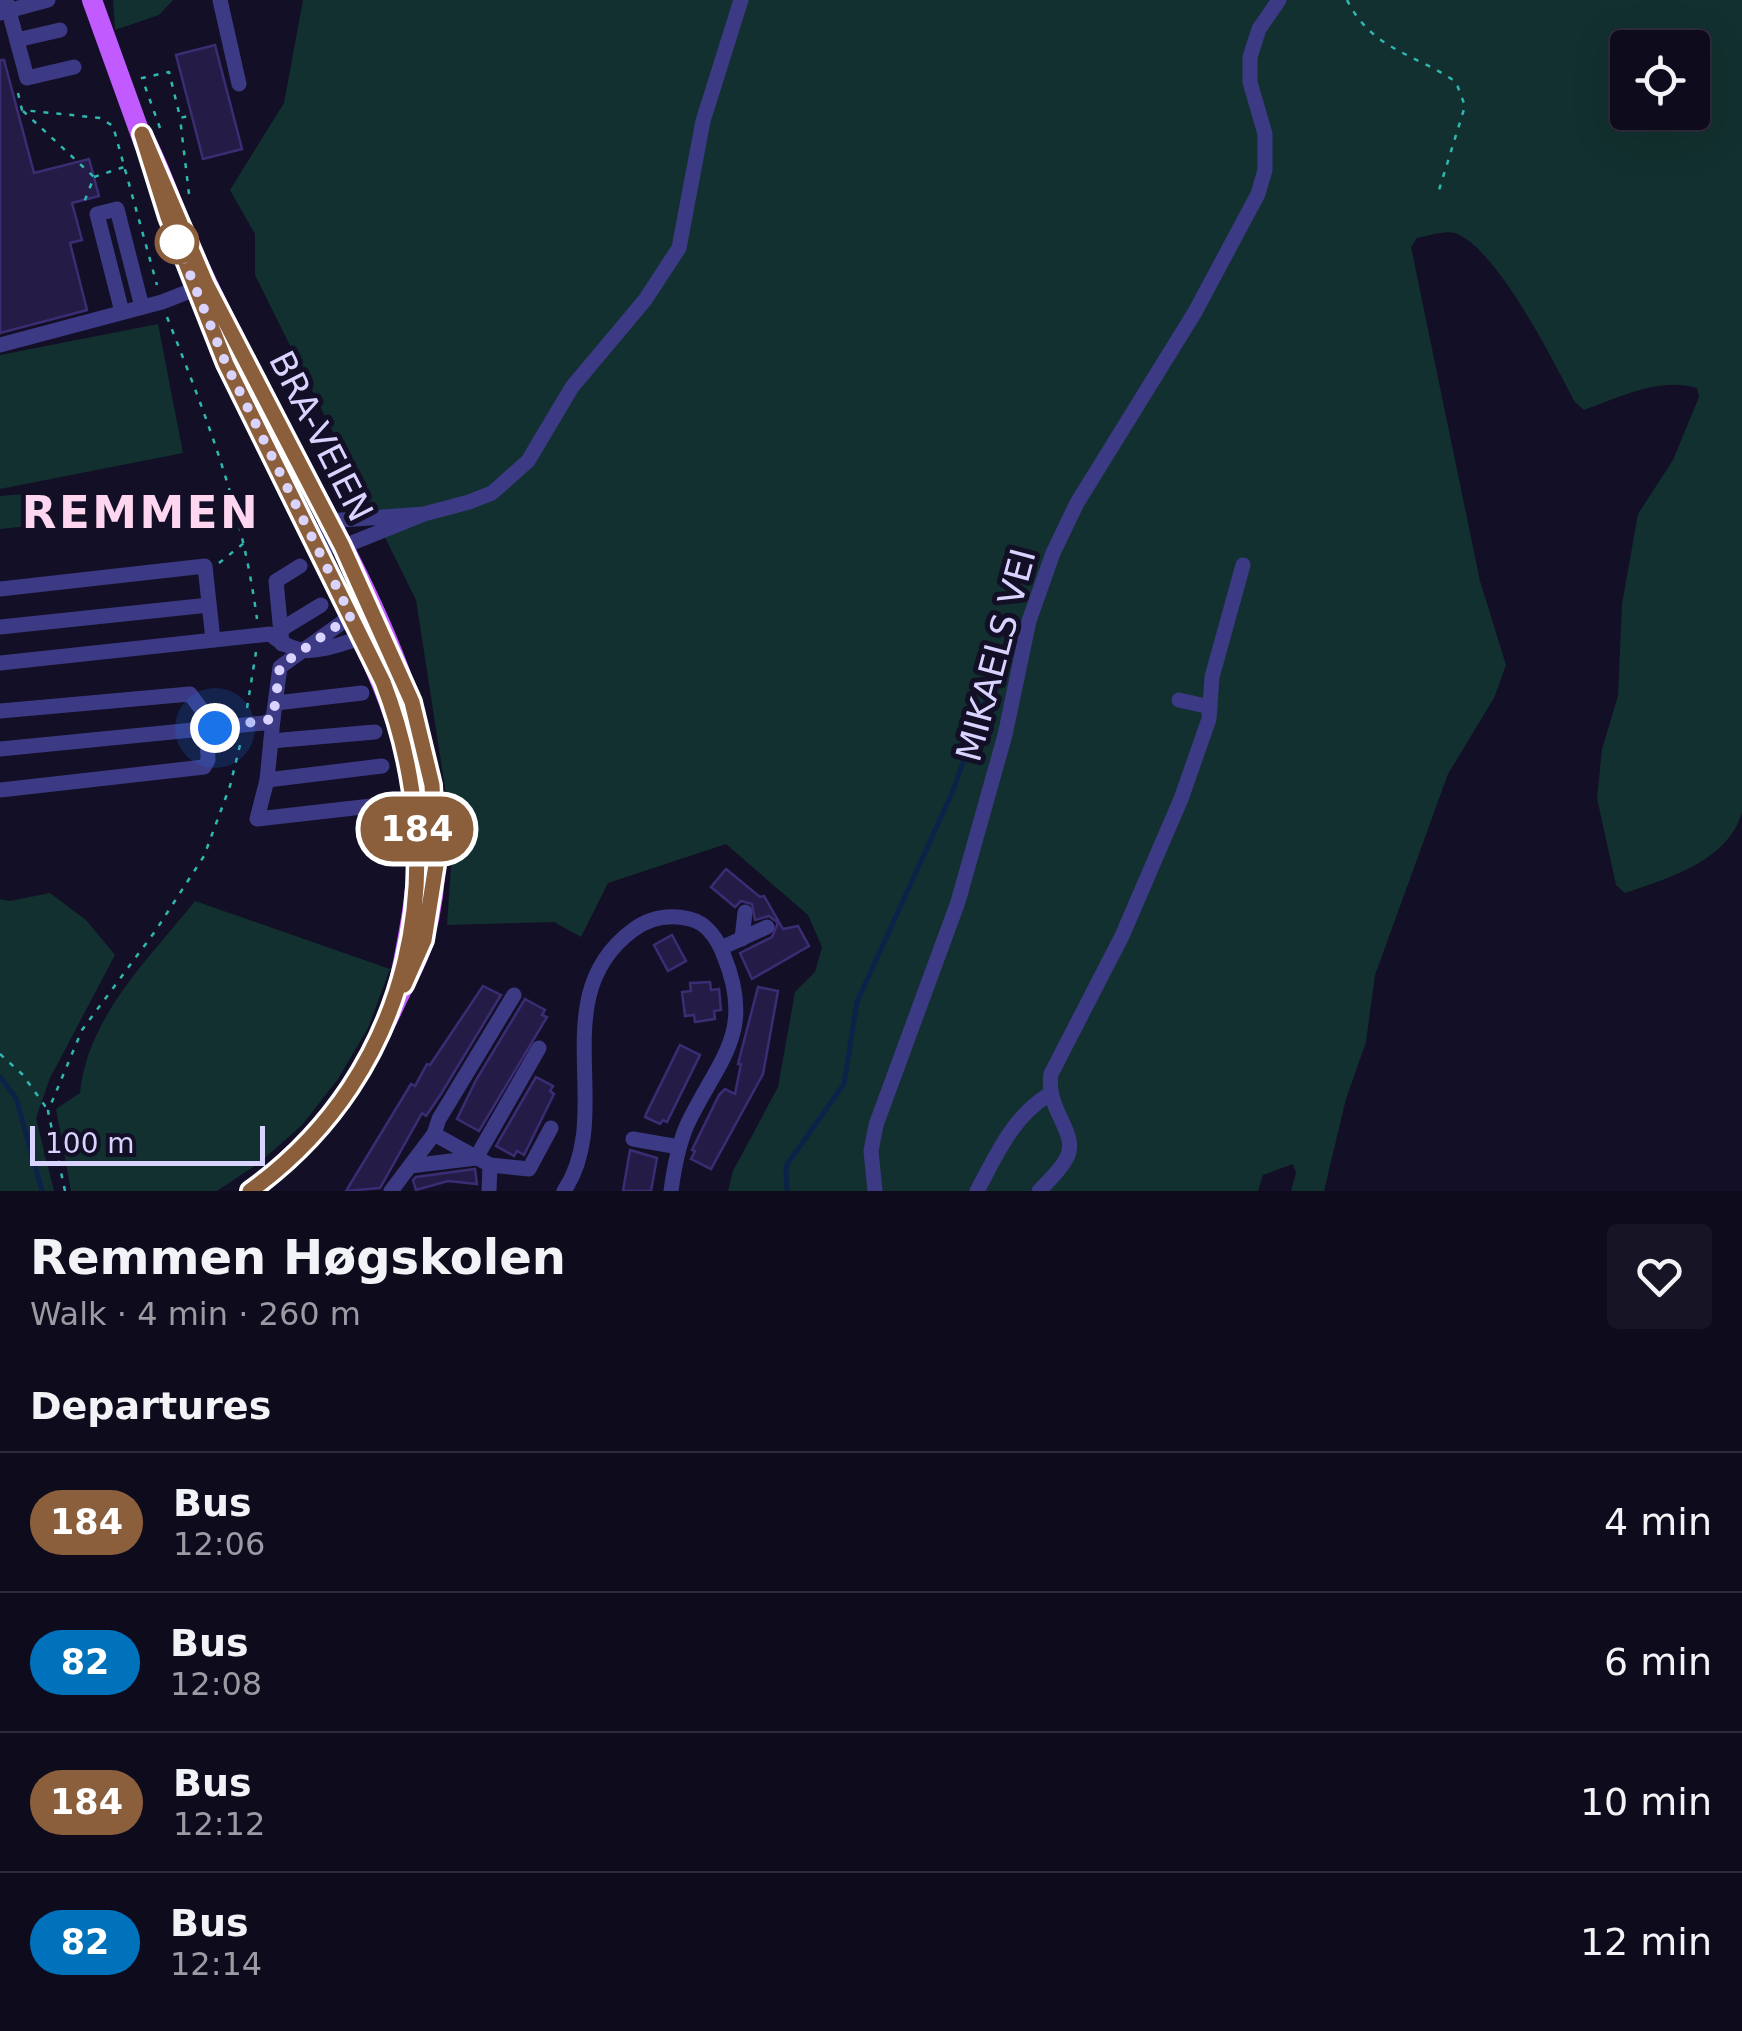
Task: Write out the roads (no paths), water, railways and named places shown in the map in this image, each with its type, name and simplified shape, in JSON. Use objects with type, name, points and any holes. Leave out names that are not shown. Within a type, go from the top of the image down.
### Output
[{"type":"main road","name":"BRA-VEIEN","points":[[92,0],[201,287],[226,364],[362,638],[398,723],[410,769],[417,830],[412,915],[396,1004]]},
{"type":"main road","name":"BRA-VEIEN","points":[[201,287],[342,546],[375,618],[412,702],[436,816],[436,865],[424,940],[364,1070],[330,1118],[285,1164],[250,1191]]},
{"type":"street","points":[[48,0],[5,8],[27,78],[74,67]]},
{"type":"street","points":[[220,0],[239,84]]},
{"type":"street","points":[[424,514],[328,521],[315,543],[342,546],[424,514],[469,502],[512,479],[528,461],[572,387],[666,270],[679,248],[687,224],[703,121],[741,0]]},
{"type":"street","name":"MIKAELS VEI","points":[[875,1191],[872,1151],[876,1125],[958,902],[1000,753],[1030,621],[1052,553],[1077,502],[1195,312],[1262,183],[1265,134],[1250,82],[1250,56],[1259,28],[1279,0]]},
{"type":"street","points":[[17,40],[60,30]]},
{"type":"street","points":[[122,312],[97,214],[117,209],[142,307]]},
{"type":"street","points":[[0,345],[201,287]]},
{"type":"street","points":[[1039,1191],[1065,1163],[1071,1149],[1048,1094],[1051,1074],[1100,982],[1153,868],[1206,729],[1212,677],[1243,565]]},
{"type":"street","points":[[0,588],[205,566],[213,640]]},
{"type":"street","points":[[281,637],[276,581],[300,566]]},
{"type":"street","points":[[0,627],[209,605]]},
{"type":"street","points":[[281,637],[321,605]]},
{"type":"street","points":[[0,663],[270,634],[305,652],[362,638],[375,618],[351,616],[305,652],[280,666],[268,780],[257,819],[389,804]]},
{"type":"street","points":[[0,749],[211,729],[362,693]]},
{"type":"street","points":[[0,711],[190,694],[211,729],[208,760],[198,768],[0,790]]},
{"type":"street","points":[[1179,700],[1210,707]]},
{"type":"street","points":[[271,741],[375,732]]},
{"type":"street","points":[[268,780],[382,766]]},
{"type":"street","points":[[742,938],[746,912]]},
{"type":"street","points":[[564,1191],[579,1166],[585,1134],[582,1036],[589,996],[602,964],[622,938],[647,920],[678,916],[698,921],[721,948],[732,977],[734,1026],[725,1060],[679,1146],[671,1191]]},
{"type":"street","points":[[721,948],[767,927]]},
{"type":"street","points":[[391,1191],[434,1134],[439,1118],[514,996]]},
{"type":"street","points":[[489,1191],[483,1162],[539,1048]]},
{"type":"street","points":[[976,1191],[1012,1126],[1048,1094]]},
{"type":"street","points":[[410,1166],[483,1162],[529,1169],[551,1128]]},
{"type":"street","points":[[434,1134],[483,1162]]},
{"type":"street","points":[[632,1140],[679,1146]]},
{"type":"waterway","points":[[787,1191],[786,1166],[844,1084],[857,1002],[952,793],[987,696]]},
{"type":"waterway","points":[[0,1077],[16,1098],[42,1191]]},
{"type":"district","name":"REMMEN","points":[[141,512]]}]
